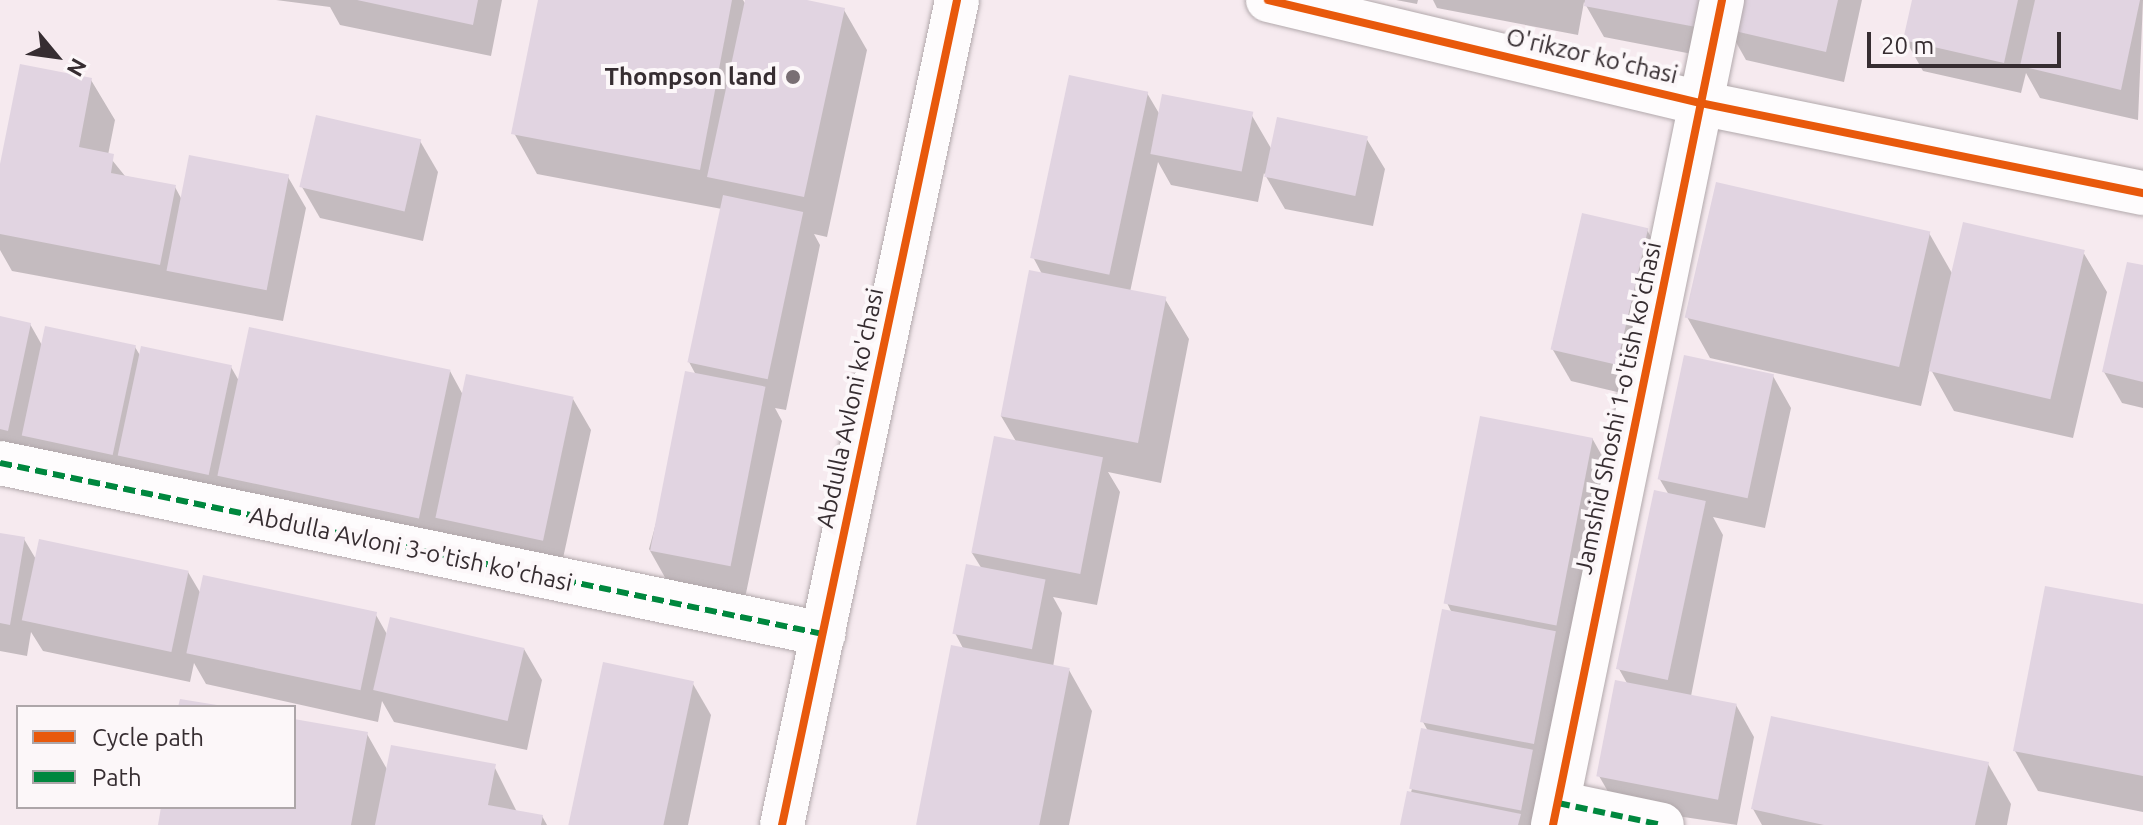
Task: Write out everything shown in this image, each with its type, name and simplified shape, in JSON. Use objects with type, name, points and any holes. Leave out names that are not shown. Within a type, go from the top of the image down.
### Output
[{"type":"street","name":"Abdulla Avloni ko'chasi","points":[[782,825],[957,0]]},
{"type":"street","name":"O'rikzor ko'chasi","points":[[1268,0],[1700,103],[2143,193]]},
{"type":"street","name":"Jamshid Shoshi 1-o'tish ko'chasi","points":[[1662,825],[1555,814],[1722,0]]},
{"type":"street","name":"Abdulla Avloni 3-o'tish ko'chasi","points":[[0,463],[823,634]]},
{"type":"building","points":[[357,0],[478,0],[473,25]]},
{"type":"building","points":[[538,0],[732,0],[700,170],[511,134]]},
{"type":"building","points":[[745,0],[807,0],[845,8],[804,197],[707,177]]},
{"type":"building","points":[[1585,0],[1701,0],[1696,27],[1584,6]]},
{"type":"building","points":[[1732,0],[1838,0],[1826,52],[1726,29]]},
{"type":"building","points":[[1912,0],[2018,0],[2004,63],[1903,40]]},
{"type":"building","points":[[2035,0],[2140,0],[2121,90],[2020,66]]},
{"type":"building","points":[[20,64],[92,78],[79,147],[114,154],[111,173],[176,185],[160,265],[0,234],[0,164]]},
{"type":"building","points":[[1069,75],[1148,92],[1109,275],[1030,258]]},
{"type":"building","points":[[1162,94],[1253,112],[1242,172],[1150,154]]},
{"type":"building","points":[[316,115],[421,139],[405,211],[299,187]]},
{"type":"building","points":[[1277,117],[1368,136],[1355,196],[1264,177]]},
{"type":"building","points":[[189,155],[289,174],[267,290],[166,271]]},
{"type":"building","points":[[1716,182],[1930,231],[1899,367],[1685,317]]},
{"type":"building","points":[[723,195],[803,212],[768,379],[687,362]]},
{"type":"building","points":[[1582,213],[1648,228],[1617,365],[1551,349]]},
{"type":"building","points":[[1963,222],[2085,250],[2050,399],[1929,371]]},
{"type":"building","points":[[2127,262],[2143,265],[2143,382],[2102,372]]},
{"type":"building","points":[[1029,270],[1166,297],[1138,443],[1001,416]]},
{"type":"building","points":[[0,316],[31,323],[8,431],[0,429]]},
{"type":"building","points":[[45,326],[136,345],[113,455],[22,436]]},
{"type":"building","points":[[249,327],[450,370],[419,519],[217,476]]},
{"type":"building","points":[[141,346],[232,365],[209,475],[118,456]]},
{"type":"building","points":[[1684,355],[1774,374],[1748,498],[1658,479]]},
{"type":"building","points":[[685,371],[765,387],[731,566],[650,551]]},
{"type":"building","points":[[466,374],[574,397],[543,541],[435,518]]},
{"type":"building","points":[[1480,416],[1593,438],[1556,625],[1444,603]]},
{"type":"building","points":[[994,436],[1103,457],[1080,574],[971,553]]},
{"type":"building","points":[[1654,490],[1706,501],[1668,680],[1616,669]]},
{"type":"building","points":[[0,533],[25,537],[10,625],[0,623]]},
{"type":"building","points":[[39,539],[189,571],[171,652],[22,620]]},
{"type":"building","points":[[966,564],[1046,579],[1032,649],[952,634]]},
{"type":"building","points":[[203,575],[377,612],[360,690],[186,653]]},
{"type":"building","points":[[2045,586],[2143,604],[2143,776],[2013,751]]},
{"type":"building","points":[[1442,609],[1556,631],[1534,744],[1420,722]]},
{"type":"building","points":[[390,617],[524,648],[508,721],[373,690]]},
{"type":"building","points":[[951,645],[1070,668],[1039,825],[916,825]]},
{"type":"building","points":[[603,662],[694,681],[663,825],[568,825]]},
{"type":"building","points":[[1615,680],[1737,704],[1718,800],[1596,776]]},
{"type":"building","points":[[180,699],[217,705],[178,705]]},
{"type":"building","points":[[1771,716],[1989,762],[1975,825],[1824,825],[1751,809]]},
{"type":"building","points":[[296,719],[368,732],[351,825],[158,825],[161,809],[296,809]]},
{"type":"building","points":[[1421,728],[1533,750],[1521,811],[1409,789]]},
{"type":"building","points":[[391,745],[496,764],[488,805],[543,815],[541,825],[375,825]]},
{"type":"building","points":[[1407,791],[1521,814],[1518,825],[1400,825]]},
{"type":"marked path","points":[[0,463],[823,634]]},
{"type":"marked path","points":[[1558,803],[1662,825]]},
{"type":"cycle path","points":[[782,825],[957,0]]},
{"type":"cycle path","points":[[1268,0],[1700,103],[2143,193]]},
{"type":"cycle path","points":[[1553,825],[1722,0]]},
{"type":"place","name":"Thompson land","points":[[793,77]]}]
